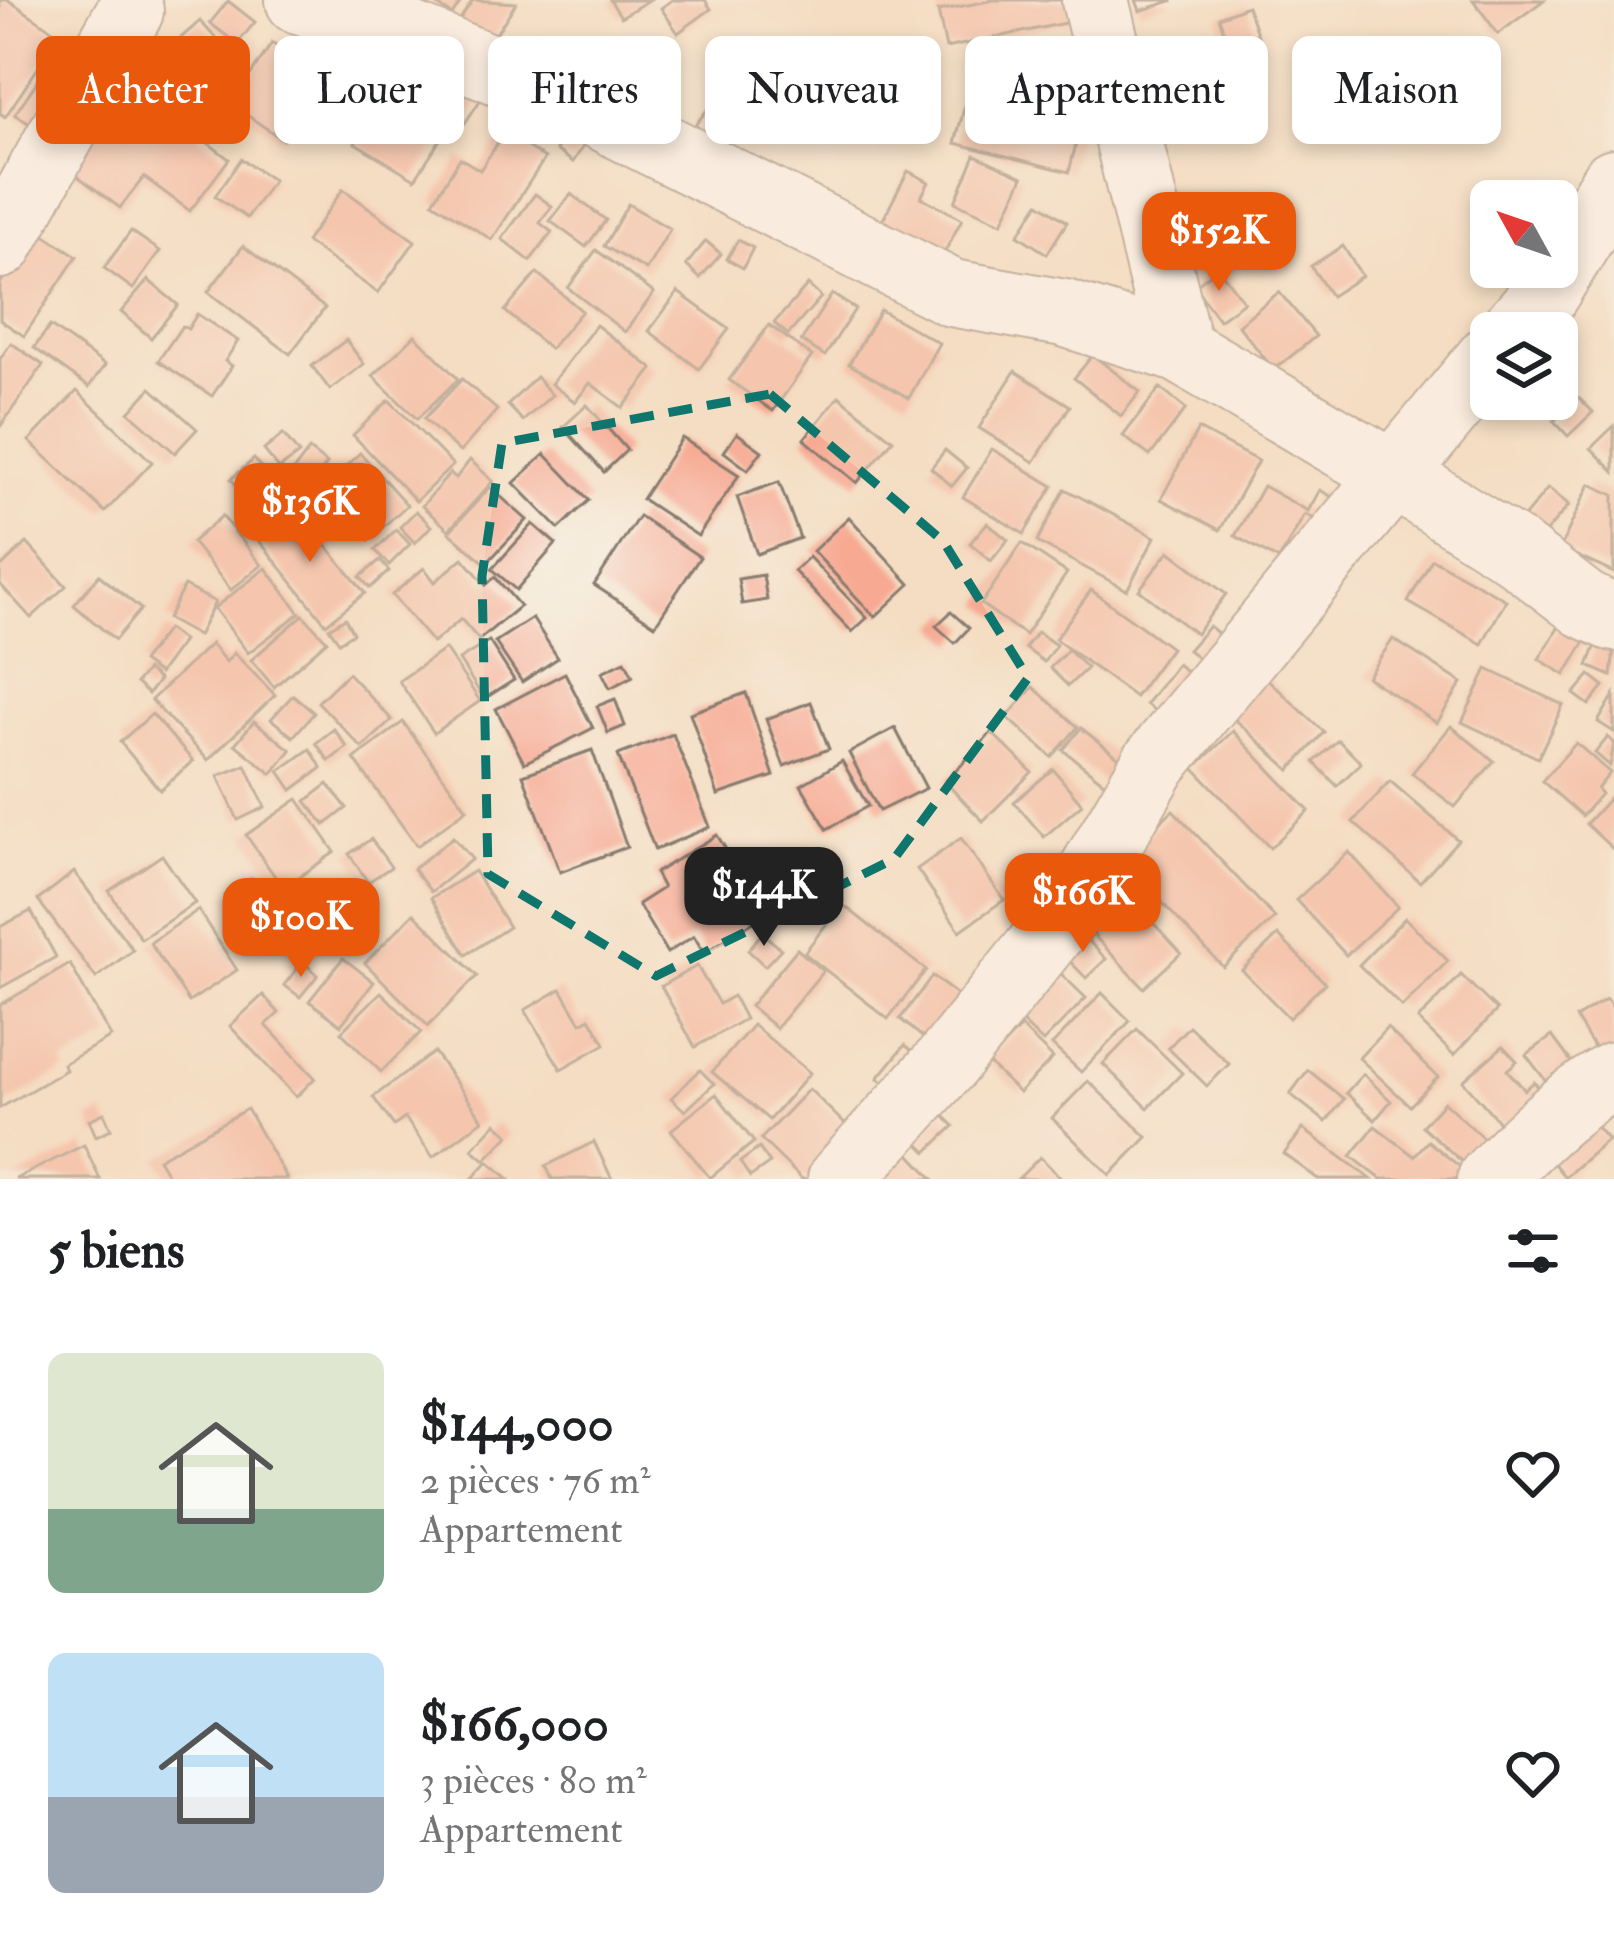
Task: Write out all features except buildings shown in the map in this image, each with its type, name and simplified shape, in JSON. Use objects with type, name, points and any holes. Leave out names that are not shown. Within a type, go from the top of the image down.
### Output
[{"type":"street","points":[[299,0],[406,34],[563,97],[952,293],[1064,314],[1179,350],[1391,473],[1516,551],[1585,604],[1614,618]]},
{"type":"street","points":[[1095,0],[1179,350]]},
{"type":"street","points":[[0,244],[139,4]]},
{"type":"street","points":[[1529,312],[1614,182]]},
{"type":"street","points":[[842,1179],[946,1064],[1072,906],[1155,763],[1470,381]]},
{"type":"street","points":[[1491,1179],[1519,1149],[1594,1086],[1614,1075]]},
{"type":"highlighted area","points":[[770,394],[943,541],[1028,678],[894,859],[656,976],[488,874],[482,576],[502,443]]}]
